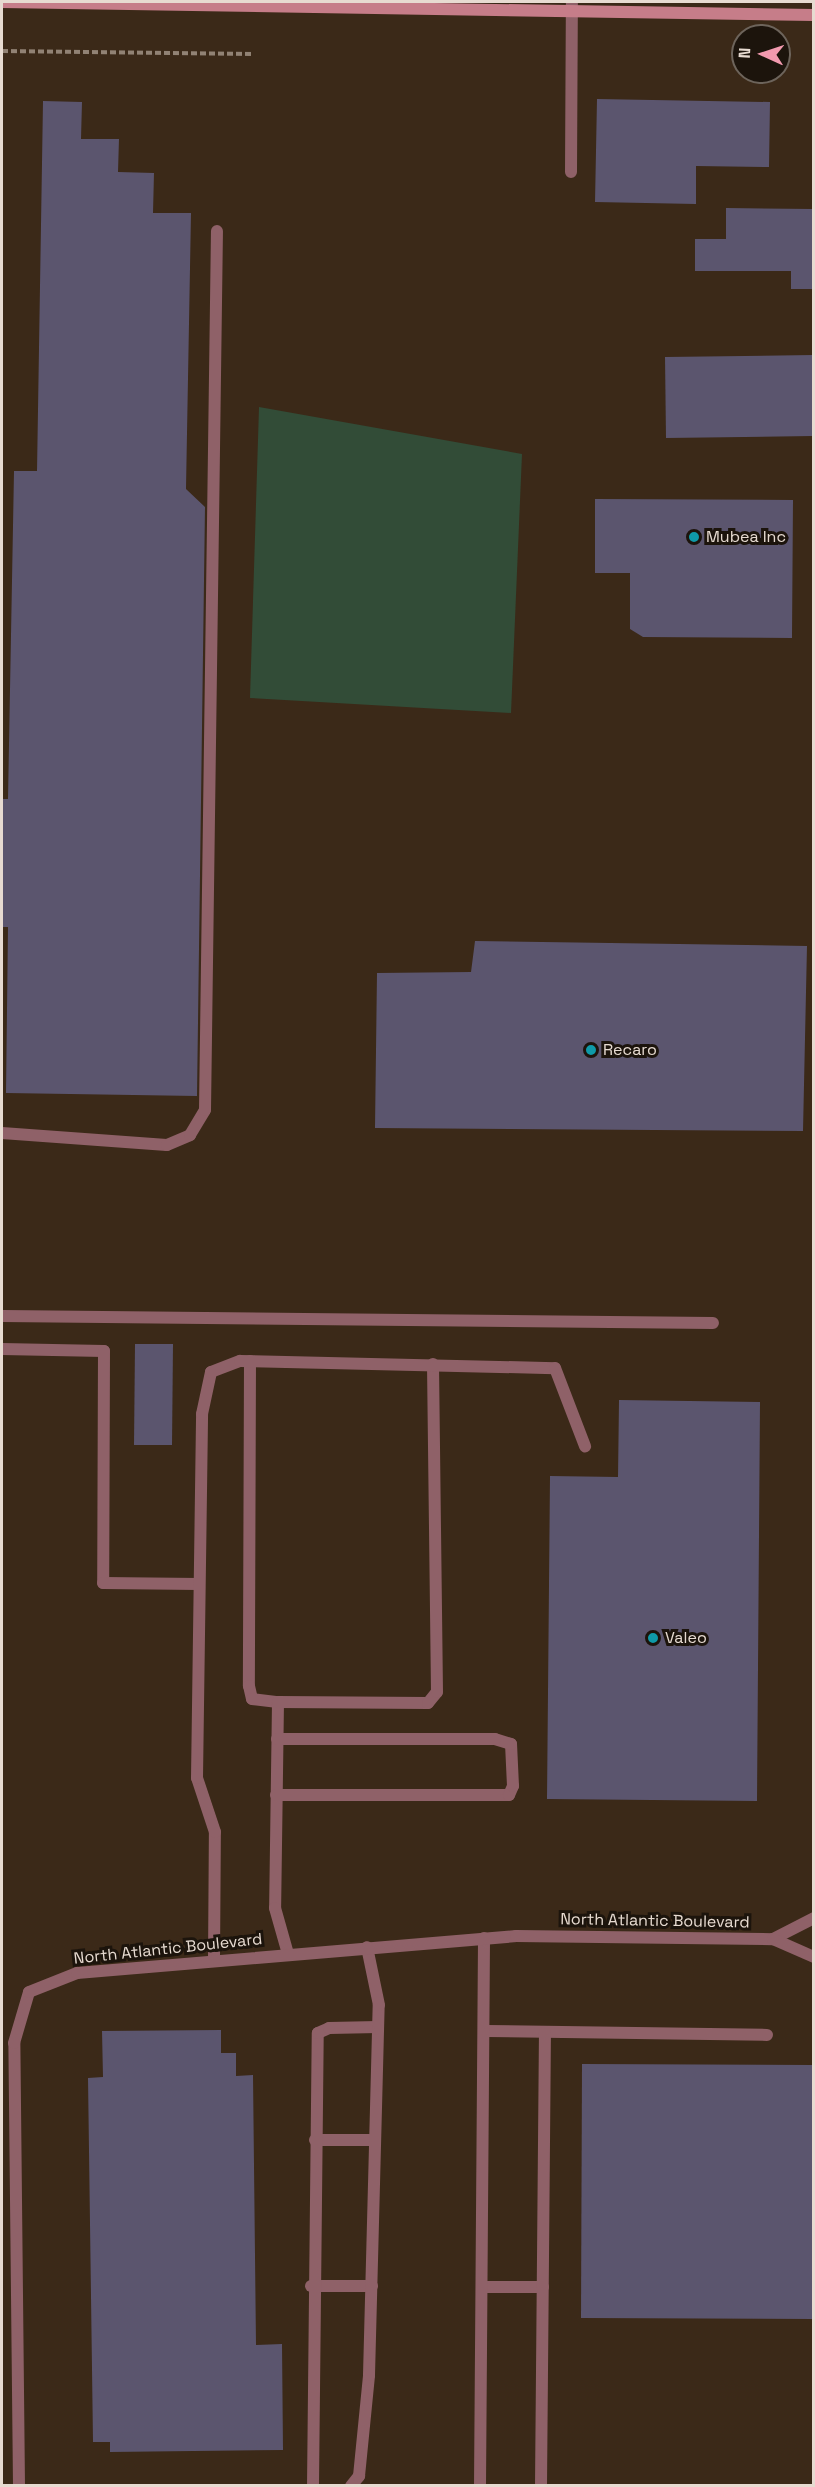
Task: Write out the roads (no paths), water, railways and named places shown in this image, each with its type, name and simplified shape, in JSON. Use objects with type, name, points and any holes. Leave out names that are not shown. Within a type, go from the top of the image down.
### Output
[{"type":"street","points":[[2,2],[572,6],[813,15]]},
{"type":"street","points":[[571,172],[572,6]]},
{"type":"street","points":[[2,1133],[167,1145],[190,1135],[205,1110],[217,231]]},
{"type":"street","points":[[2,1316],[713,1323]]},
{"type":"street","points":[[2,1349],[104,1351],[103,1583],[199,1584]]},
{"type":"street","points":[[250,1361],[249,1686],[252,1699],[278,1702],[428,1703],[437,1692],[433,1364]]},
{"type":"street","points":[[214,1960],[215,1832],[197,1778],[203,1387],[210,1372],[225,1363],[250,1361],[555,1368],[585,1446]]},
{"type":"street","points":[[278,1702],[275,1908],[288,1953]]},
{"type":"street","points":[[276,1795],[509,1795],[513,1786],[511,1744],[495,1738],[277,1739]]},
{"type":"street","name":"North Atlantic Boulevard","points":[[773,1940],[813,1918]]},
{"type":"street","points":[[480,2486],[487,2031],[484,1938]]},
{"type":"street","name":"North Atlantic Boulevard","points":[[18,2486],[14,2043],[29,1992],[69,1975],[288,1953],[484,1938],[773,1940],[813,1957]]},
{"type":"street","points":[[351,2486],[359,2476],[365,2442],[372,2286],[378,2027],[367,1947]]},
{"type":"street","points":[[313,2486],[317,2379],[311,2286],[318,2033],[329,2028],[378,2027]]},
{"type":"street","points":[[487,2031],[767,2035]]},
{"type":"street","points":[[541,2486],[546,2032]]},
{"type":"street","points":[[315,2140],[375,2140]]},
{"type":"street","points":[[311,2286],[372,2286]]},
{"type":"street","points":[[482,2287],[543,2287]]},
{"type":"place","name":"Mubea Inc","points":[[694,537]]},
{"type":"place","name":"Recaro","points":[[591,1050]]},
{"type":"place","name":"Valeo","points":[[653,1638]]}]
